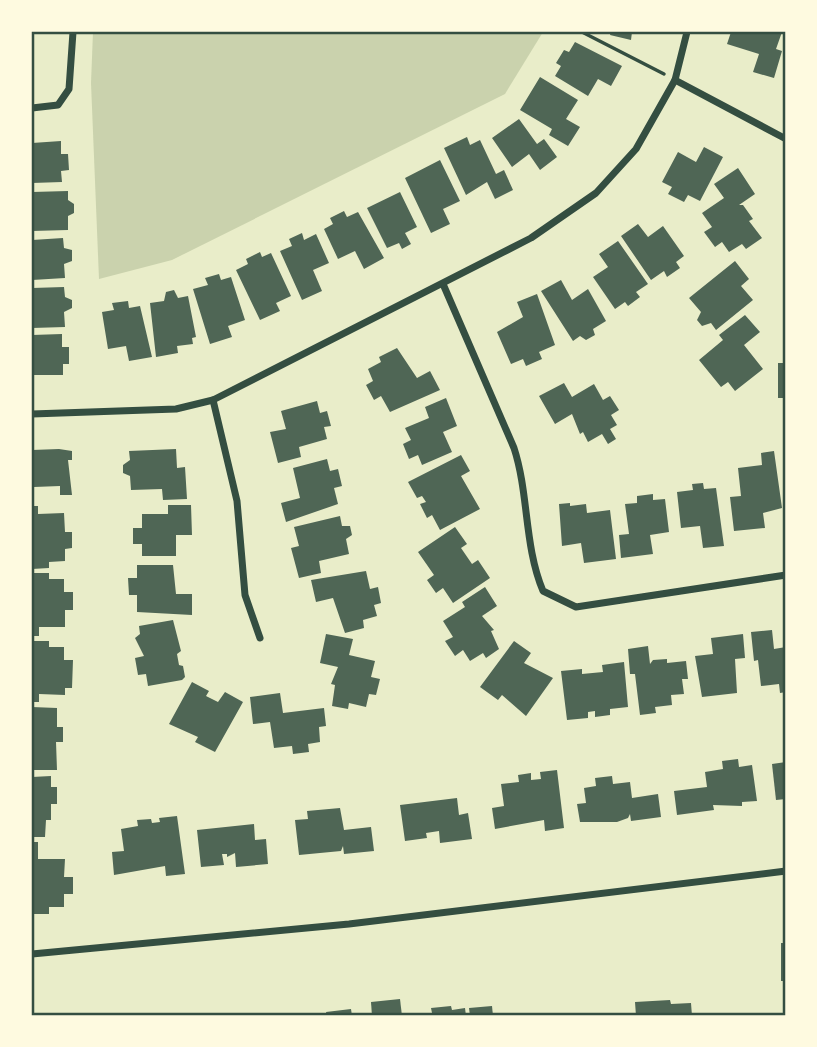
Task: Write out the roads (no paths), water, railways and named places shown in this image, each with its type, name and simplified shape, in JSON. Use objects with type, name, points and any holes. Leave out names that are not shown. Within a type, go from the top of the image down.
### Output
[{"type":"street","points":[[32,108],[58,105],[69,89],[73,32]]},
{"type":"street","points":[[32,414],[176,410],[213,400],[531,238],[596,193],[636,149],[675,80],[687,32]]},
{"type":"street","points":[[675,80],[786,139]]},
{"type":"street","points":[[443,284],[523,474],[537,575],[543,590],[556,600],[576,607],[786,575]]},
{"type":"street","points":[[213,400],[237,501],[245,595],[260,638]]},
{"type":"street","points":[[32,954],[349,924],[786,871]]}]
